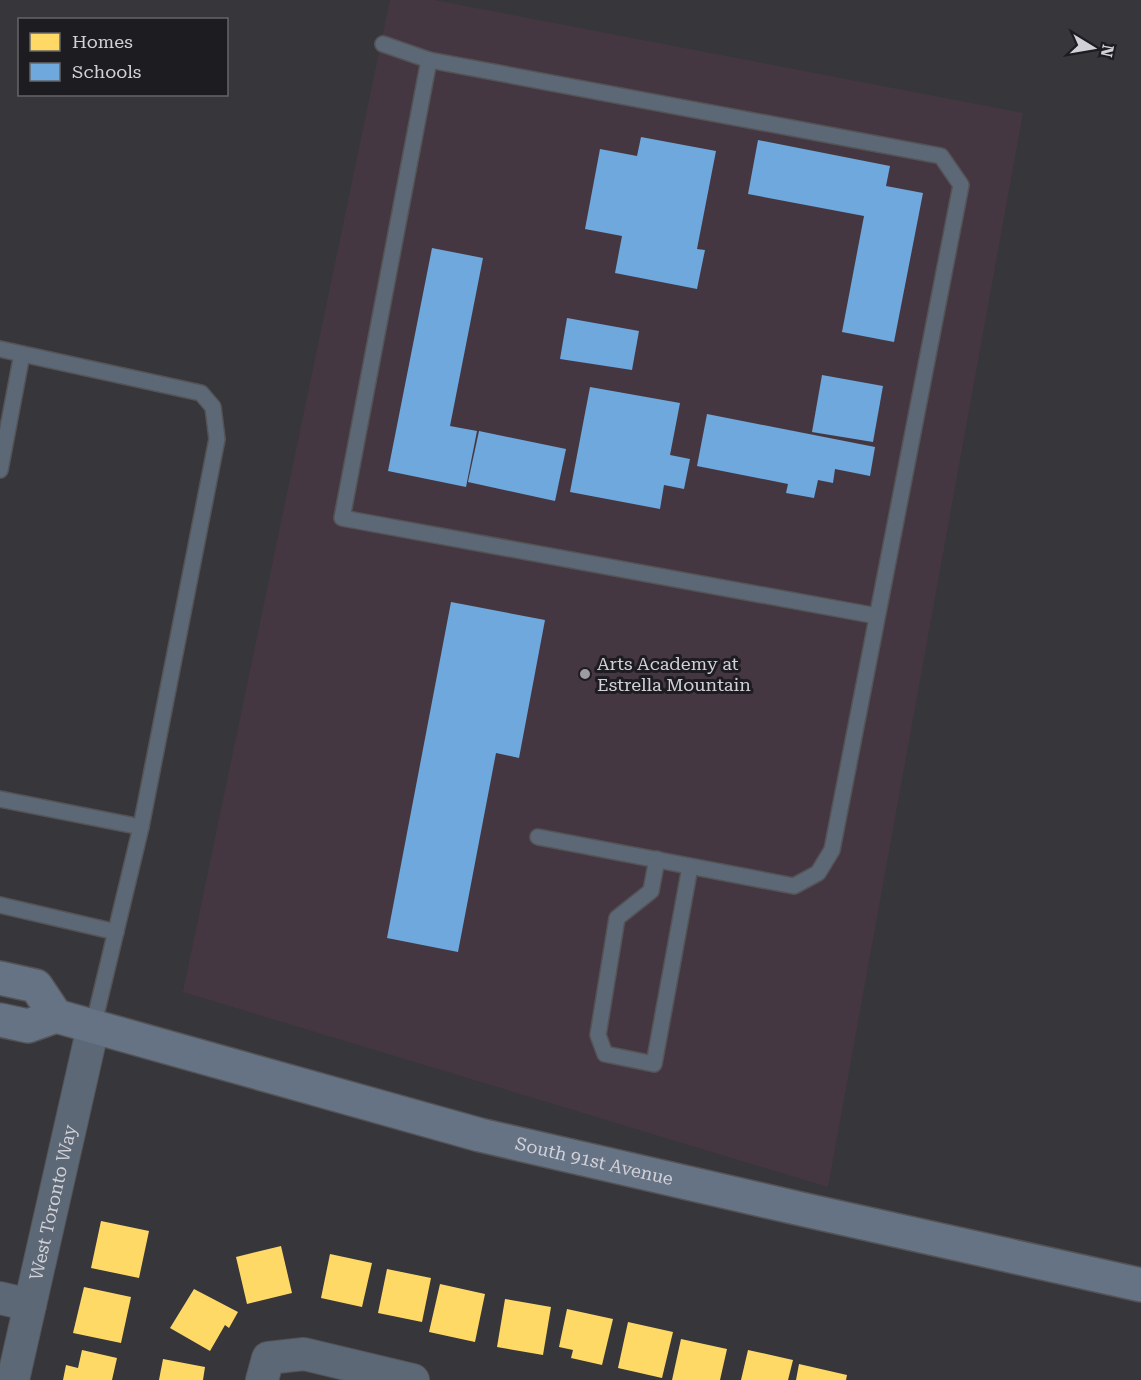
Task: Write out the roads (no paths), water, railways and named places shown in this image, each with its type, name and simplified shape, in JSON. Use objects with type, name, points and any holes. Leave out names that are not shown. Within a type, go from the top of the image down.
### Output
[{"type":"main road","points":[[0,978],[36,986],[56,1016],[28,1026],[0,1020]]},
{"type":"main road","name":"South 91st Avenue","points":[[56,1016],[480,1135],[1141,1285]]},
{"type":"street","name":"West Toronto Way","points":[[13,1380],[15,1301],[93,1027]]},
{"type":"street","points":[[265,1369],[304,1354],[413,1380]]},
{"type":"lane","points":[[384,44],[429,60],[941,156],[961,185],[832,850],[818,873],[794,886],[538,837]]},
{"type":"lane","points":[[429,60],[342,518],[877,616]]},
{"type":"lane","points":[[0,349],[201,393],[213,407],[217,439],[141,827],[93,1027]]},
{"type":"lane","points":[[0,470],[21,354]]},
{"type":"lane","points":[[0,798],[141,827]]},
{"type":"lane","points":[[657,859],[651,891],[617,918],[598,1035],[605,1054],[654,1064],[690,867]]},
{"type":"lane","points":[[0,905],[116,932]]},
{"type":"place","name":"Arts Academy at Estrella Mountain","points":[[585,674]]}]
